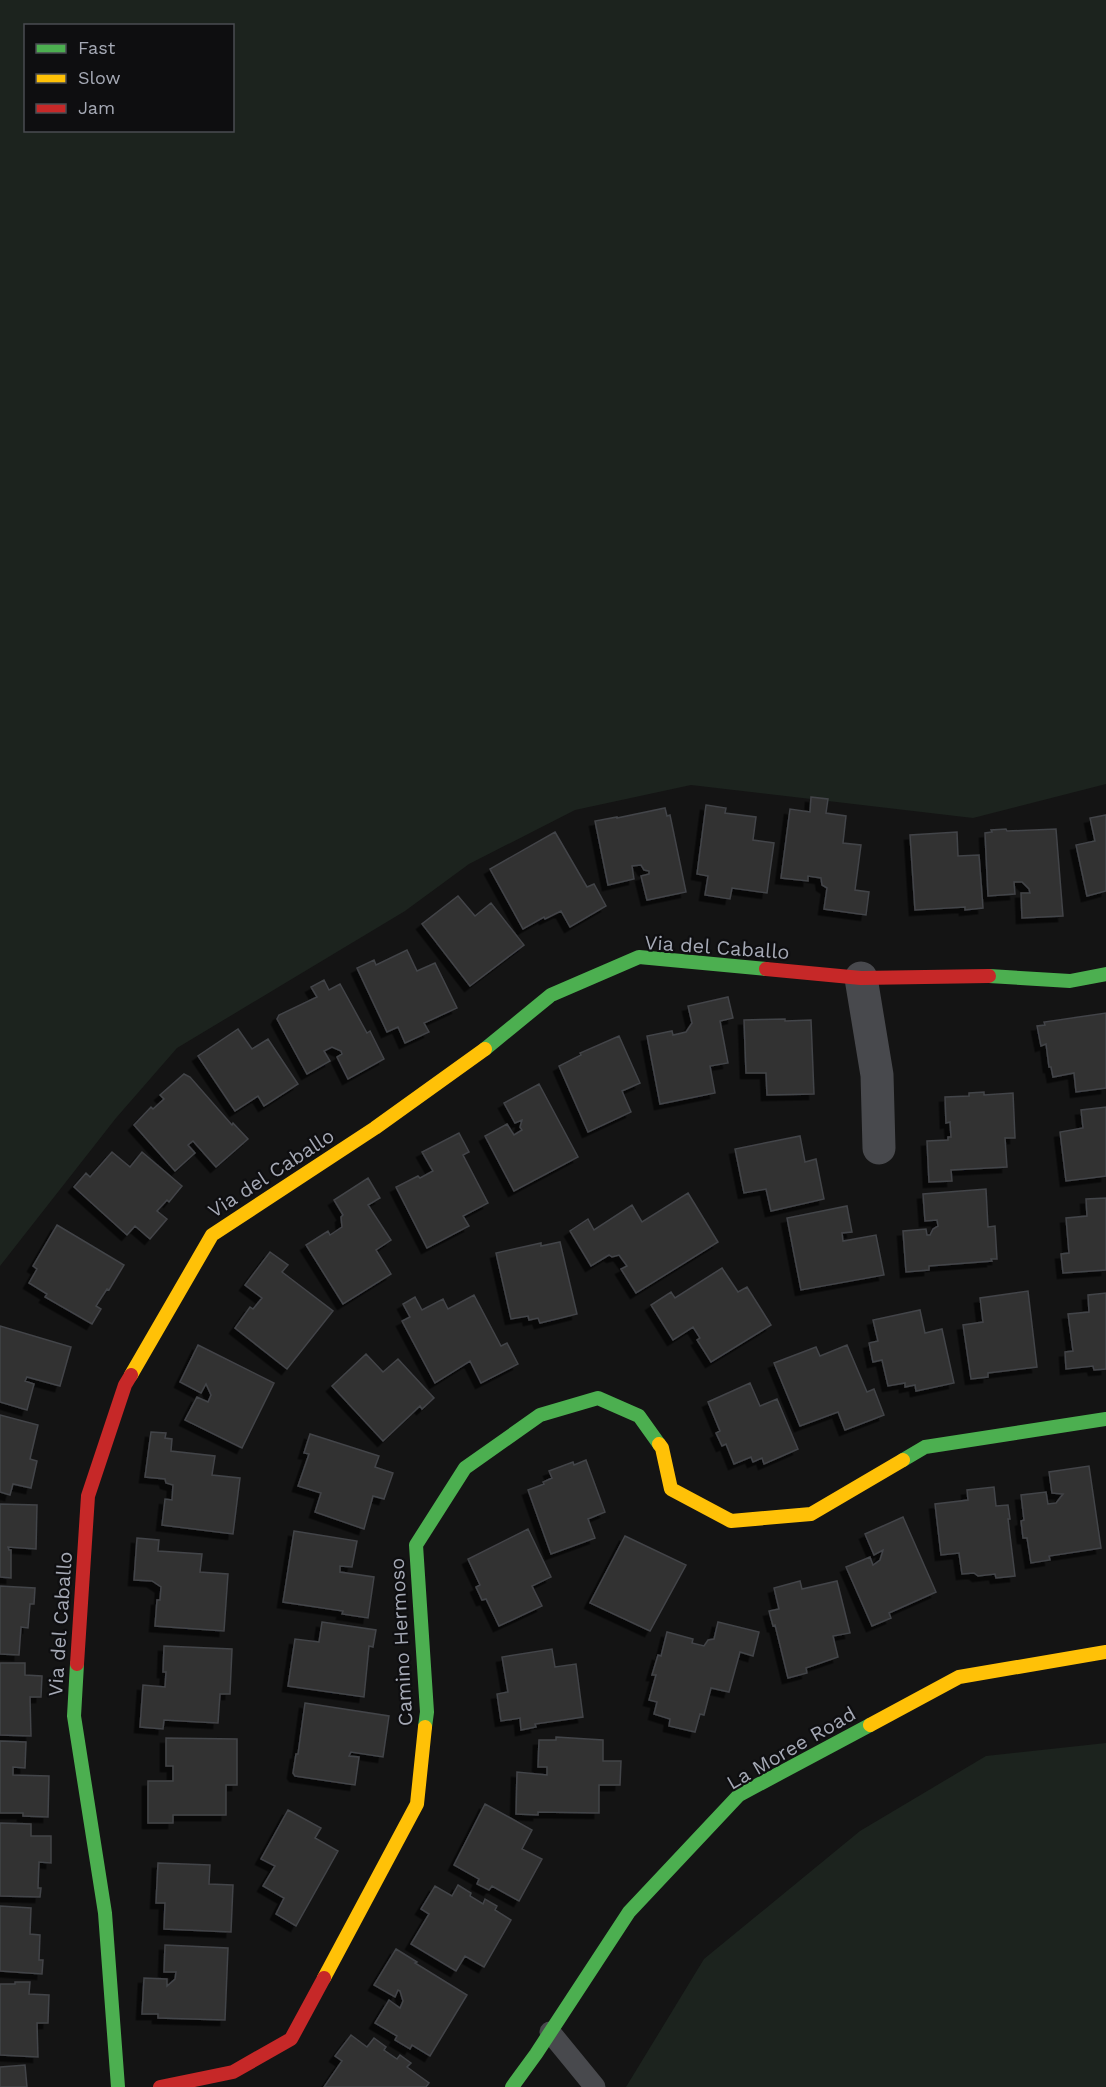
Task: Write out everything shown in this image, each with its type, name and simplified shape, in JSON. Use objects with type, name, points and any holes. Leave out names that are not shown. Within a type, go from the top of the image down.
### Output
[{"type":"street","name":"Via del Caballo","points":[[118,2087],[105,1913],[74,1716],[88,1496],[125,1385],[212,1235],[375,1128],[474,1057],[551,995],[639,957],[861,978],[981,976],[1070,981],[1106,974]]},
{"type":"street","points":[[861,978],[877,1075],[879,1148]]},
{"type":"street","name":"Camino Hermoso","points":[[160,2087],[233,2072],[291,2039],[417,1804],[427,1712],[416,1545],[465,1468],[540,1415],[598,1398],[639,1416],[662,1448],[671,1489],[731,1521],[811,1514],[925,1447],[1106,1419]]},
{"type":"street","name":"La Moree Road","points":[[512,2087],[629,1912],[739,1795],[959,1677],[1106,1652]]},
{"type":"lane","points":[[550,2032],[595,2087]]},
{"type":"shaded area","points":[[0,0],[1106,0],[1106,784],[973,818],[691,785],[575,810],[469,864],[405,911],[177,1048],[116,1118],[0,1266]]},
{"type":"shaded area","points":[[1106,1743],[1106,2087],[626,2087],[704,1959],[860,1831],[986,1756]]},
{"type":"building","points":[[811,797],[828,799],[826,813],[846,816],[843,843],[861,845],[855,890],[869,892],[866,915],[824,909],[827,888],[822,885],[821,878],[808,876],[808,881],[781,878],[790,809],[810,812]]},
{"type":"building","points":[[706,805],[726,808],[725,813],[756,817],[753,840],[774,843],[767,893],[732,888],[730,899],[705,895],[708,876],[697,874]]},
{"type":"building","points":[[665,808],[667,816],[670,815],[686,892],[647,900],[641,876],[649,874],[649,871],[644,870],[641,865],[632,866],[634,879],[608,885],[595,821]]},
{"type":"building","points":[[1106,815],[1106,891],[1087,896],[1076,845],[1095,841],[1090,818]]},
{"type":"building","points":[[1006,829],[1007,831],[1056,829],[1063,916],[1022,918],[1021,893],[1030,893],[1022,882],[1014,882],[1015,894],[988,896],[985,833],[992,832],[991,830]]},
{"type":"building","points":[[555,832],[587,887],[594,884],[606,906],[570,927],[561,911],[545,919],[544,917],[523,929],[490,869]]},
{"type":"building","points":[[957,832],[958,856],[979,855],[983,908],[915,910],[910,835]]},
{"type":"building","points":[[458,896],[475,916],[491,903],[524,945],[470,986],[422,924]]},
{"type":"building","points":[[407,950],[417,971],[435,963],[457,1008],[424,1023],[429,1032],[405,1043],[398,1027],[387,1032],[357,968],[374,960],[376,965]]},
{"type":"building","points":[[324,980],[329,990],[340,984],[367,1033],[370,1031],[384,1059],[348,1079],[337,1057],[342,1054],[341,1051],[332,1047],[324,1051],[330,1061],[307,1074],[277,1019],[279,1015],[317,997],[311,987]]},
{"type":"building","points":[[728,997],[733,1018],[720,1021],[728,1063],[710,1066],[715,1093],[660,1104],[647,1036],[672,1031],[673,1035],[686,1032],[692,1023],[688,1006]]},
{"type":"building","points":[[1106,1013],[1106,1088],[1076,1092],[1074,1073],[1053,1077],[1051,1067],[1049,1067],[1046,1044],[1041,1046],[1037,1026],[1045,1025],[1044,1022]]},
{"type":"building","points":[[785,1019],[785,1021],[811,1020],[814,1094],[767,1095],[766,1073],[746,1073],[744,1020]]},
{"type":"building","points":[[238,1029],[252,1049],[268,1039],[298,1084],[264,1106],[258,1096],[235,1111],[198,1056]]},
{"type":"building","points":[[619,1036],[640,1083],[622,1091],[631,1112],[588,1132],[559,1066],[581,1055],[580,1053]]},
{"type":"building","points":[[184,1074],[190,1077],[232,1125],[233,1123],[248,1139],[216,1167],[193,1141],[188,1145],[195,1153],[175,1171],[134,1125],[151,1107],[153,1109],[164,1099],[160,1095]]},
{"type":"building","points":[[539,1084],[578,1157],[514,1191],[485,1136],[507,1124],[514,1135],[522,1130],[520,1127],[522,1120],[515,1123],[504,1103]]},
{"type":"building","points":[[984,1092],[984,1095],[1013,1093],[1015,1138],[1005,1138],[1007,1167],[951,1170],[952,1181],[929,1182],[927,1141],[948,1140],[948,1137],[951,1137],[950,1122],[946,1123],[945,1097],[969,1096],[969,1093]]},
{"type":"building","points":[[1106,1107],[1106,1176],[1066,1181],[1060,1132],[1083,1128],[1081,1110]]},
{"type":"building","points":[[459,1133],[469,1152],[463,1155],[488,1203],[463,1216],[469,1226],[427,1248],[396,1187],[433,1171],[422,1152]]},
{"type":"building","points":[[800,1136],[805,1162],[816,1159],[824,1199],[771,1211],[766,1189],[744,1193],[735,1149]]},
{"type":"building","points":[[112,1152],[130,1167],[142,1152],[182,1186],[169,1202],[167,1200],[157,1211],[167,1219],[150,1239],[135,1226],[127,1235],[74,1187],[86,1173],[90,1177]]},
{"type":"building","points":[[368,1178],[380,1198],[368,1205],[391,1240],[376,1250],[391,1274],[343,1304],[306,1245],[328,1231],[330,1235],[342,1227],[341,1217],[343,1215],[334,1200]]},
{"type":"building","points":[[986,1189],[988,1227],[995,1226],[997,1259],[929,1266],[929,1270],[906,1272],[903,1231],[926,1229],[927,1235],[930,1235],[938,1226],[937,1220],[925,1221],[923,1194]]},
{"type":"building","points":[[688,1193],[718,1242],[636,1293],[621,1269],[627,1266],[619,1255],[612,1257],[609,1255],[591,1266],[570,1231],[588,1219],[594,1230],[632,1205],[642,1222]]},
{"type":"building","points":[[1106,1198],[1106,1270],[1063,1273],[1061,1254],[1069,1253],[1066,1218],[1087,1216],[1086,1199]]},
{"type":"building","points":[[847,1206],[852,1232],[842,1233],[843,1241],[876,1235],[884,1275],[801,1290],[787,1218]]},
{"type":"building","points":[[57,1225],[124,1265],[96,1306],[101,1309],[92,1324],[45,1297],[47,1294],[29,1283],[37,1269],[33,1266]]},
{"type":"building","points":[[560,1242],[577,1314],[540,1323],[538,1318],[529,1320],[528,1316],[511,1319],[496,1253],[541,1243],[541,1246]]},
{"type":"building","points":[[270,1252],[288,1265],[282,1272],[333,1311],[287,1369],[235,1328],[250,1307],[253,1309],[262,1298],[245,1285]]},
{"type":"building","points":[[722,1268],[738,1292],[747,1287],[771,1325],[711,1362],[697,1340],[700,1338],[693,1327],[673,1340],[651,1305],[671,1292],[675,1298]]},
{"type":"building","points":[[1028,1291],[1037,1367],[988,1373],[988,1377],[971,1379],[963,1325],[983,1322],[980,1298]]},
{"type":"building","points":[[1106,1293],[1106,1369],[1094,1370],[1093,1366],[1066,1369],[1065,1352],[1073,1351],[1068,1314],[1089,1312],[1088,1295]]},
{"type":"building","points":[[474,1295],[501,1346],[507,1343],[518,1364],[481,1383],[470,1361],[435,1383],[402,1321],[410,1317],[403,1304],[415,1297],[422,1310],[443,1299],[448,1309]]},
{"type":"building","points":[[920,1310],[925,1333],[942,1329],[954,1383],[916,1391],[915,1385],[905,1387],[905,1383],[888,1386],[882,1360],[873,1362],[869,1343],[878,1341],[873,1320]]},
{"type":"building","points":[[0,1326],[71,1347],[60,1386],[27,1377],[25,1381],[34,1384],[27,1410],[0,1402]]},
{"type":"building","points":[[198,1345],[274,1383],[242,1448],[185,1420],[197,1397],[208,1402],[211,1395],[206,1384],[201,1393],[180,1382]]},
{"type":"building","points":[[847,1345],[867,1392],[874,1389],[884,1415],[845,1430],[838,1412],[800,1426],[774,1363],[816,1347],[820,1356]]},
{"type":"building","points":[[366,1354],[383,1372],[398,1359],[434,1398],[422,1409],[420,1406],[383,1441],[332,1386]]},
{"type":"building","points":[[750,1383],[760,1406],[777,1399],[798,1449],[764,1464],[762,1458],[753,1462],[751,1457],[734,1464],[726,1444],[722,1446],[716,1433],[720,1431],[708,1402]]},
{"type":"building","points":[[0,1415],[38,1425],[30,1459],[37,1461],[31,1488],[13,1484],[10,1495],[0,1492]]},
{"type":"building","points":[[151,1432],[166,1433],[165,1438],[172,1439],[171,1451],[215,1456],[212,1475],[240,1478],[233,1534],[162,1525],[165,1499],[172,1500],[173,1485],[166,1483],[165,1479],[145,1477]]},
{"type":"building","points":[[310,1434],[379,1456],[375,1467],[393,1473],[384,1499],[373,1496],[364,1529],[315,1512],[321,1493],[298,1486],[309,1454],[304,1453]]},
{"type":"building","points":[[586,1460],[605,1512],[588,1519],[595,1538],[551,1554],[528,1490],[552,1478],[549,1471]]},
{"type":"building","points":[[1089,1466],[1101,1548],[1049,1556],[1050,1560],[1031,1563],[1027,1538],[1023,1538],[1021,1521],[1024,1520],[1021,1495],[1046,1492],[1048,1504],[1056,1503],[1063,1494],[1052,1493],[1049,1472]]},
{"type":"building","points":[[994,1487],[996,1506],[1008,1505],[1015,1576],[996,1578],[995,1574],[978,1576],[974,1573],[962,1574],[959,1553],[941,1555],[935,1504],[968,1500],[967,1490]]},
{"type":"building","points":[[0,1504],[37,1505],[36,1549],[8,1547],[11,1550],[11,1578],[0,1577]]},
{"type":"building","points":[[903,1517],[936,1592],[889,1613],[891,1618],[872,1626],[846,1567],[870,1557],[873,1565],[880,1560],[883,1550],[874,1555],[865,1534]]},
{"type":"building","points":[[528,1529],[551,1577],[532,1586],[542,1606],[499,1626],[486,1599],[482,1600],[476,1587],[480,1585],[468,1559]]},
{"type":"building","points":[[294,1531],[357,1541],[352,1567],[340,1566],[340,1572],[374,1577],[368,1618],[342,1614],[343,1611],[283,1602]]},
{"type":"building","points":[[625,1536],[686,1565],[650,1631],[590,1603]]},
{"type":"building","points":[[137,1538],[159,1540],[158,1551],[202,1554],[200,1572],[228,1574],[224,1631],[155,1626],[157,1600],[160,1600],[161,1587],[152,1581],[134,1580]]},
{"type":"building","points":[[800,1581],[802,1589],[837,1581],[850,1633],[833,1636],[838,1657],[806,1668],[807,1673],[788,1678],[775,1625],[773,1626],[769,1611],[779,1609],[774,1588]]},
{"type":"building","points":[[0,1586],[35,1588],[34,1604],[30,1604],[28,1628],[21,1627],[19,1655],[0,1654]]},
{"type":"building","points":[[322,1622],[376,1630],[373,1647],[369,1646],[364,1697],[288,1686],[295,1639],[319,1642]]},
{"type":"building","points":[[718,1622],[759,1632],[753,1656],[740,1652],[729,1692],[711,1688],[704,1715],[700,1714],[695,1732],[669,1726],[670,1719],[654,1714],[657,1702],[649,1700],[656,1675],[652,1675],[658,1655],[661,1656],[667,1632],[693,1639],[692,1643],[704,1646],[708,1640],[714,1639]]},
{"type":"building","points":[[164,1646],[232,1649],[230,1694],[220,1694],[218,1723],[164,1720],[163,1729],[140,1727],[143,1685],[165,1687]]},
{"type":"building","points":[[552,1649],[555,1667],[576,1664],[583,1717],[535,1724],[536,1727],[521,1730],[520,1718],[501,1721],[497,1694],[508,1692],[502,1657]]},
{"type":"building","points":[[0,1663],[25,1663],[25,1675],[42,1676],[41,1697],[30,1697],[31,1736],[0,1735]]},
{"type":"building","points":[[305,1703],[389,1716],[383,1757],[351,1752],[349,1756],[359,1757],[355,1785],[295,1776],[293,1773]]},
{"type":"building","points":[[556,1737],[603,1740],[603,1761],[621,1761],[620,1785],[599,1785],[599,1813],[516,1814],[517,1772],[547,1775],[547,1767],[538,1767],[539,1740],[556,1740]]},
{"type":"building","points":[[166,1738],[237,1739],[237,1785],[226,1785],[226,1815],[173,1815],[173,1823],[148,1823],[148,1781],[173,1781],[173,1766],[166,1766]]},
{"type":"building","points":[[0,1741],[26,1742],[25,1768],[13,1767],[13,1775],[49,1776],[48,1817],[23,1816],[23,1813],[0,1813]]},
{"type":"building","points":[[485,1804],[532,1830],[522,1849],[542,1859],[519,1901],[492,1886],[489,1890],[477,1884],[479,1879],[454,1865]]},
{"type":"building","points":[[288,1810],[321,1828],[315,1838],[338,1851],[296,1926],[276,1914],[284,1898],[263,1886],[275,1866],[261,1859]]},
{"type":"building","points":[[0,1823],[31,1824],[31,1836],[51,1836],[51,1863],[39,1862],[40,1897],[0,1896]]},
{"type":"building","points":[[158,1863],[210,1865],[209,1884],[233,1885],[231,1932],[164,1929],[165,1903],[156,1903]]},
{"type":"building","points":[[458,1885],[483,1904],[485,1899],[497,1906],[495,1910],[511,1920],[484,1967],[465,1956],[456,1971],[411,1944],[429,1914],[421,1909],[435,1886],[452,1896]]},
{"type":"building","points":[[0,1906],[31,1908],[30,1934],[40,1935],[39,1960],[43,1960],[42,1974],[0,1971]]},
{"type":"building","points":[[165,1945],[228,1948],[225,2020],[158,2018],[158,2014],[142,2014],[144,1978],[167,1979],[167,1986],[175,1979],[176,1972],[164,1972]]},
{"type":"building","points":[[396,1949],[467,1995],[430,2056],[412,2045],[410,2049],[395,2040],[397,2036],[375,2023],[389,2000],[400,2008],[403,2001],[400,1991],[398,1990],[395,1997],[374,1985]]},
{"type":"building","points":[[15,1982],[30,1982],[29,1994],[49,1995],[48,2023],[37,2023],[38,2057],[0,2055],[0,1984],[15,1984]]},
{"type":"building","points":[[351,2035],[367,2047],[374,2038],[386,2047],[384,2050],[397,2059],[400,2055],[411,2063],[407,2067],[429,2083],[426,2087],[324,2087],[342,2061],[335,2056]]},
{"type":"building","points":[[25,2065],[27,2087],[0,2087],[0,2067]]},
{"type":"traffic: fast","points":[[485,1049],[551,995],[639,957],[766,969]]},
{"type":"traffic: fast","points":[[989,976],[1070,981],[1106,974]]},
{"type":"traffic: fast","points":[[425,1727],[427,1712],[416,1545],[465,1468],[540,1415],[598,1398],[639,1416],[659,1444]]},
{"type":"traffic: fast","points":[[903,1460],[925,1447],[1106,1419]]},
{"type":"traffic: fast","points":[[77,1664],[74,1716],[105,1913],[118,2087]]},
{"type":"traffic: fast","points":[[512,2087],[629,1912],[739,1795],[870,1725]]},
{"type":"traffic: slow","points":[[131,1375],[212,1235],[375,1128],[485,1049]]},
{"type":"traffic: slow","points":[[659,1444],[662,1448],[671,1489],[731,1521],[811,1514],[903,1460]]},
{"type":"traffic: slow","points":[[870,1725],[959,1677],[1106,1652]]},
{"type":"traffic: slow","points":[[324,1978],[417,1804],[425,1727]]},
{"type":"traffic: jam","points":[[766,969],[861,978],[989,976]]},
{"type":"traffic: jam","points":[[77,1664],[88,1496],[125,1385],[131,1375]]},
{"type":"traffic: jam","points":[[160,2087],[233,2072],[291,2039],[324,1978]]}]
